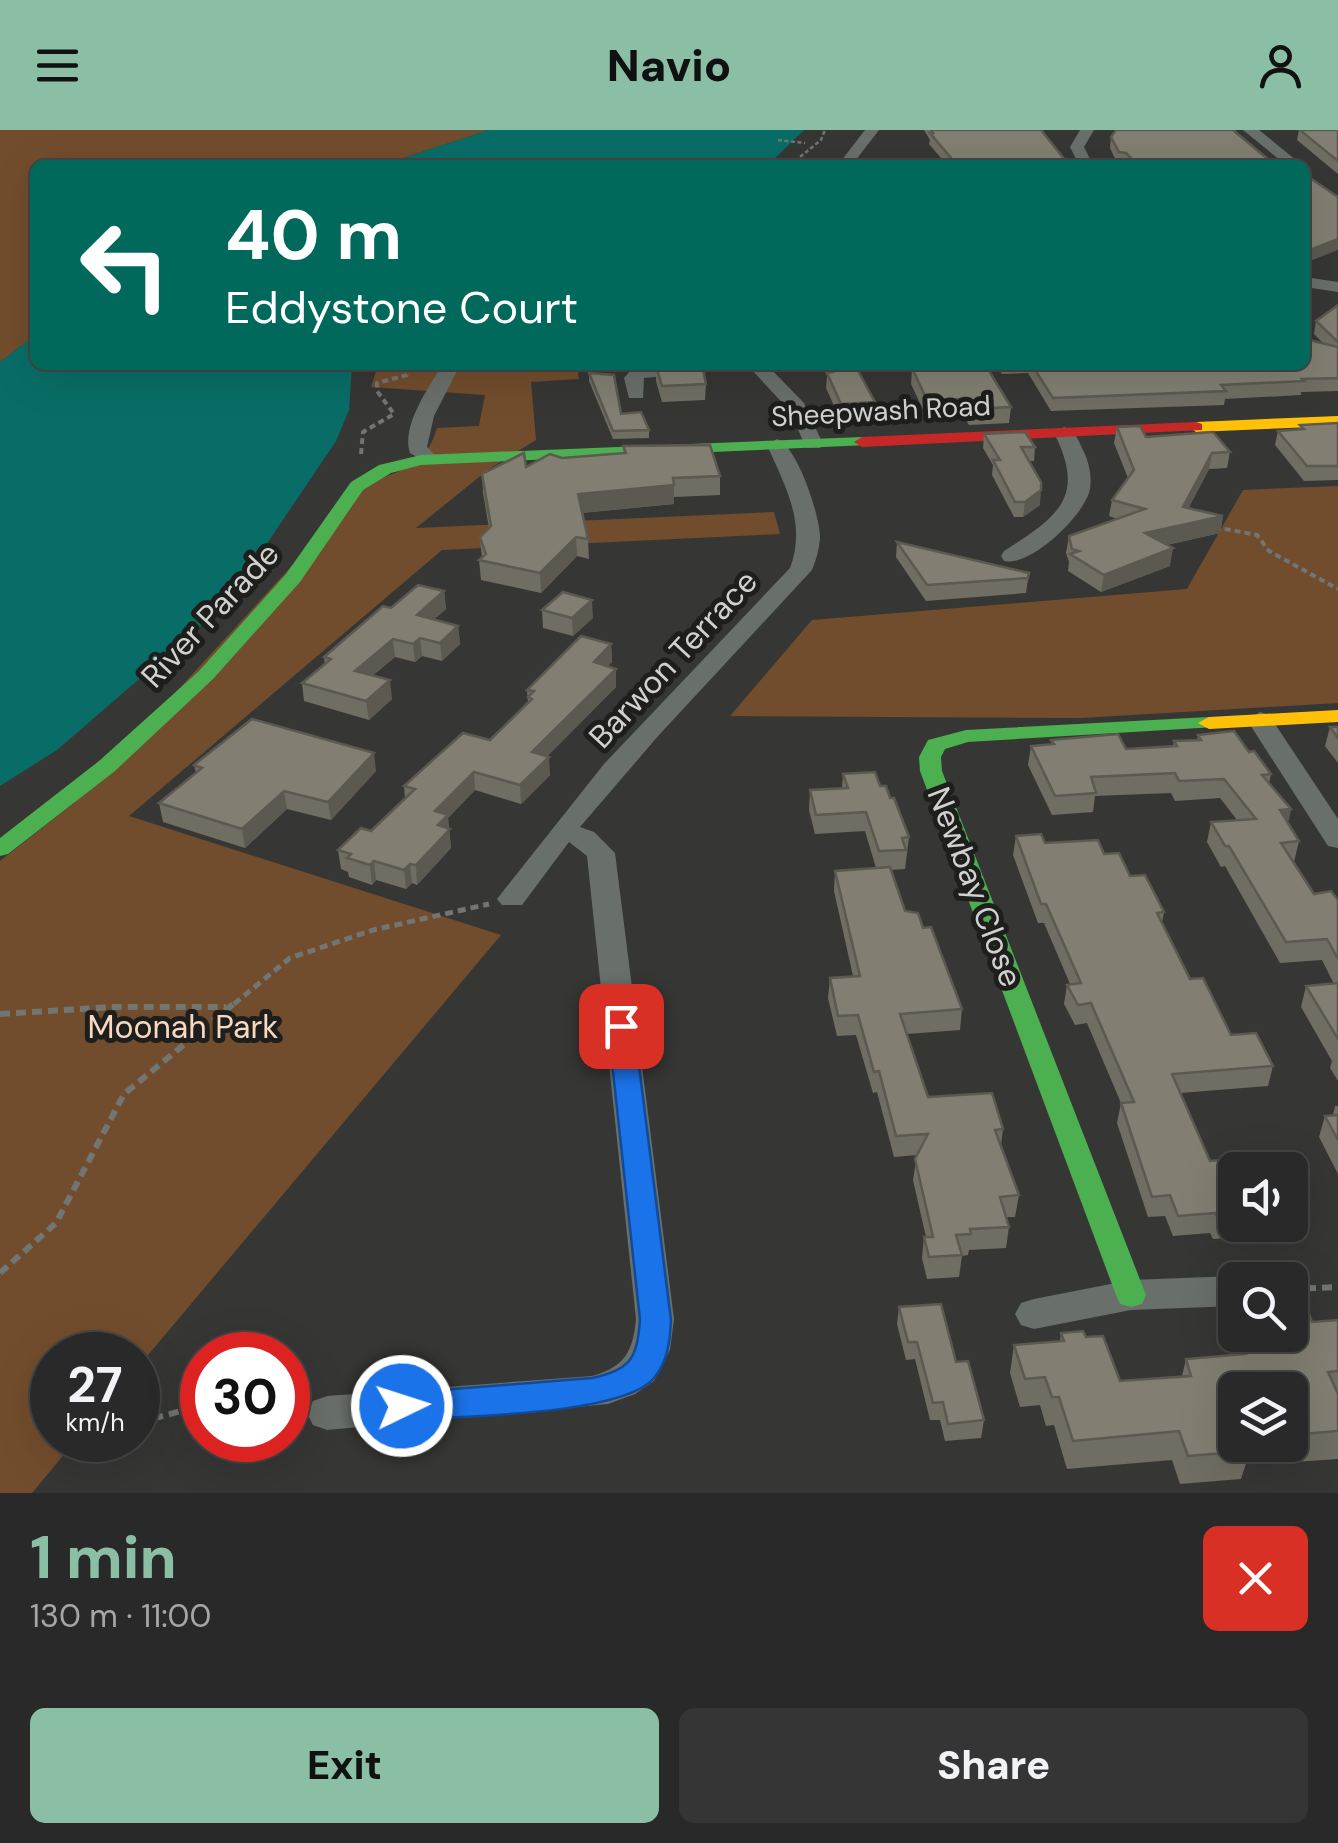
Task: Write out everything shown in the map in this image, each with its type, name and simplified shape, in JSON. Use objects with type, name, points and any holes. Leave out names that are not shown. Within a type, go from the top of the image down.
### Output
[{"type":"street","points":[[848,160],[872,130]]},
{"type":"street","points":[[1084,160],[1077,147],[1087,130]]},
{"type":"street","points":[[1250,130],[1289,160]]},
{"type":"street","points":[[1310,284],[1338,287]]},
{"type":"street","points":[[427,457],[418,450],[418,436],[431,401],[449,370]]},
{"type":"street","points":[[636,394],[633,378],[638,373],[677,370]]},
{"type":"street","points":[[760,370],[796,402],[807,419],[813,444]]},
{"type":"street","name":"Sheepwash Road","points":[[427,457],[442,460],[1338,421]]},
{"type":"street","points":[[1012,556],[1056,526],[1077,499],[1083,480],[1080,463],[1064,433]]},
{"type":"street","name":"Barwon Terrace","points":[[512,900],[562,830],[640,740],[801,570],[811,549],[810,523],[776,446]]},
{"type":"street","points":[[359,482],[427,457]]},
{"type":"street","name":"River Parade","points":[[0,849],[70,799],[204,675],[301,568],[324,525],[359,482]]},
{"type":"street","name":"Newbay Close","points":[[1131,1295],[931,771],[930,757],[936,745],[966,736],[1338,716]]},
{"type":"street","points":[[1260,720],[1338,840]]},
{"type":"street","points":[[327,1412],[592,1392],[619,1386],[642,1370],[654,1349],[655,1320],[600,853],[584,838],[562,830]]},
{"type":"street","points":[[1034,1314],[1131,1295],[1218,1292]]},
{"type":"path","points":[[796,160],[821,140],[825,130]]},
{"type":"path","points":[[778,140],[806,143]]},
{"type":"path","points":[[359,482],[364,432],[394,414],[376,391],[377,383],[407,376],[410,370]]},
{"type":"path","points":[[1203,524],[1257,535],[1269,551],[1335,588]]},
{"type":"path","points":[[0,1273],[56,1223],[124,1094],[290,958],[373,930],[512,900]]},
{"type":"path","points":[[0,1014],[112,1007],[226,1007]]},
{"type":"path","points":[[1308,1288],[1338,1287]]},
{"type":"green space","points":[[0,130],[489,130],[397,160],[30,160],[30,339],[0,362]]},
{"type":"green space","name":"Moonah Park","points":[[376,370],[578,370],[579,379],[531,382],[536,440],[489,469],[416,528],[774,512],[780,534],[442,550],[129,816],[501,935],[160,1341],[160,1332],[30,1332],[30,1462],[58,1462],[32,1493],[0,1493],[0,861],[74,803],[368,483],[402,470],[419,458],[437,428],[479,426],[485,395],[371,387]]},
{"type":"green space","points":[[1338,486],[1338,703],[1081,718],[730,716],[812,620],[1187,589],[1243,490]]},
{"type":"water","points":[[489,130],[804,130],[773,160],[397,160]]},
{"type":"water","points":[[30,339],[30,370],[352,370],[349,410],[336,441],[227,603],[57,750],[0,786],[0,362]]},
{"type":"building","points":[[931,130],[1041,130],[1065,160],[953,160]]},
{"type":"building","points":[[1116,130],[1233,130],[1269,160],[1133,160],[1119,152],[1111,137]]},
{"type":"building","points":[[1300,130],[1338,130],[1338,161]]},
{"type":"building","points":[[1310,178],[1338,197],[1338,239],[1310,250]]},
{"type":"building","points":[[1338,305],[1338,342],[1316,321]]},
{"type":"building","points":[[1310,340],[1338,347],[1338,378],[1221,385],[1226,391],[1053,398],[1035,370],[1310,370]]},
{"type":"building","points":[[657,370],[703,370],[706,384],[662,386]]},
{"type":"building","points":[[858,370],[875,402],[841,404],[827,373]]},
{"type":"building","points":[[913,370],[989,370],[1011,407],[970,409],[964,399],[927,400]]},
{"type":"building","points":[[589,373],[614,375],[621,414],[641,412],[649,430],[613,431]]},
{"type":"building","points":[[1338,423],[1338,466],[1307,466],[1278,431],[1304,429],[1300,425]]},
{"type":"building","points":[[1140,426],[1146,437],[1213,432],[1230,452],[1212,453],[1183,507],[1223,516],[1145,533],[1173,548],[1104,575],[1070,554],[1079,551],[1072,549],[1069,536],[1145,509],[1112,500],[1134,470],[1117,427]]},
{"type":"building","points":[[1025,432],[1035,447],[1021,447],[1041,482],[1041,490],[1025,502],[1015,502],[993,460],[1000,460],[984,434]]},
{"type":"building","points":[[710,445],[720,476],[673,478],[674,485],[578,494],[588,539],[576,537],[540,573],[479,560],[486,554],[480,537],[491,526],[482,474],[524,453],[526,467],[550,454],[562,458],[626,453],[623,446]]},
{"type":"building","points":[[897,542],[1029,573],[1028,578],[927,585]]},
{"type":"building","points":[[418,585],[444,591],[417,615],[458,626],[440,643],[420,638],[413,644],[393,639],[355,671],[390,680],[366,701],[302,683],[331,659],[324,657],[383,606],[391,608]]},
{"type":"building","points":[[563,592],[592,600],[572,618],[542,610]]},
{"type":"building","points":[[581,636],[611,644],[594,662],[616,669],[532,752],[549,757],[520,785],[474,772],[435,811],[448,815],[438,825],[450,829],[416,865],[410,864],[404,870],[374,861],[370,865],[347,858],[351,854],[338,850],[361,828],[371,831],[415,789],[404,786],[463,733],[490,740],[532,699],[528,697],[534,691],[527,690]]},
{"type":"building","points":[[252,719],[374,753],[328,802],[284,791],[242,829],[159,803],[202,768],[194,765]]},
{"type":"building","points":[[1234,731],[1271,774],[1262,775],[1291,809],[1280,810],[1299,841],[1281,843],[1314,894],[1331,891],[1338,900],[1338,959],[1327,939],[1286,942],[1229,846],[1225,846],[1211,822],[1256,819],[1224,779],[1179,781],[1175,773],[1091,777],[1096,793],[1055,796],[1031,746],[1054,744],[1051,740],[1118,734],[1126,749],[1177,746],[1174,741],[1201,740],[1198,735]]},
{"type":"building","points":[[875,772],[880,786],[886,786],[890,798],[894,798],[909,837],[902,838],[906,850],[879,851],[866,812],[816,815],[810,790],[848,788],[843,774]]},
{"type":"building","points":[[1041,834],[1045,843],[1098,840],[1104,854],[1119,853],[1130,876],[1145,875],[1164,912],[1157,913],[1190,979],[1203,978],[1231,1035],[1256,1033],[1273,1066],[1172,1074],[1210,1161],[1218,1160],[1218,1218],[1215,1213],[1178,1216],[1170,1195],[1152,1197],[1121,1103],[1134,1102],[1091,1003],[1078,1005],[1067,985],[1081,983],[1046,904],[1041,904],[1016,836]]},
{"type":"building","points":[[890,867],[905,911],[918,913],[923,928],[931,927],[962,1009],[900,1014],[928,1097],[992,1093],[1003,1129],[995,1130],[1019,1195],[1000,1197],[1009,1227],[970,1229],[971,1234],[956,1235],[962,1255],[929,1257],[924,1237],[933,1237],[915,1159],[928,1134],[896,1136],[879,1071],[874,1072],[858,1015],[838,1016],[830,978],[860,976],[835,871]]},
{"type":"building","points":[[1338,983],[1338,1039],[1306,986]]},
{"type":"building","points":[[1338,1115],[1338,1140],[1325,1116]]},
{"type":"building","points":[[941,1304],[956,1362],[968,1361],[984,1420],[948,1424],[943,1402],[933,1403],[917,1342],[908,1342],[899,1307]]},
{"type":"building","points":[[1308,1314],[1312,1322],[1338,1320],[1338,1371],[1328,1372],[1338,1394],[1338,1431],[1308,1434],[1308,1372],[1218,1372],[1218,1454],[1188,1456],[1179,1431],[1073,1441],[1059,1397],[1052,1397],[1045,1377],[1025,1379],[1014,1345],[1064,1341],[1061,1333],[1083,1331],[1086,1337],[1103,1336],[1120,1381],[1191,1376],[1186,1359],[1245,1352],[1308,1352]]},
{"type":"traffic: fast","points":[[0,849],[107,766],[206,675],[293,578],[357,486],[385,469],[421,460],[862,442]]},
{"type":"traffic: fast","points":[[1131,1295],[931,771],[930,757],[936,745],[966,736],[1209,723]]},
{"type":"traffic: slow","points":[[1196,427],[1338,421]]},
{"type":"traffic: slow","points":[[1209,723],[1338,716]]},
{"type":"traffic: jam","points":[[862,442],[1196,427]]},
{"type":"route","points":[[402,1406],[592,1392],[619,1386],[642,1370],[654,1349],[655,1320],[621,1026]]}]
